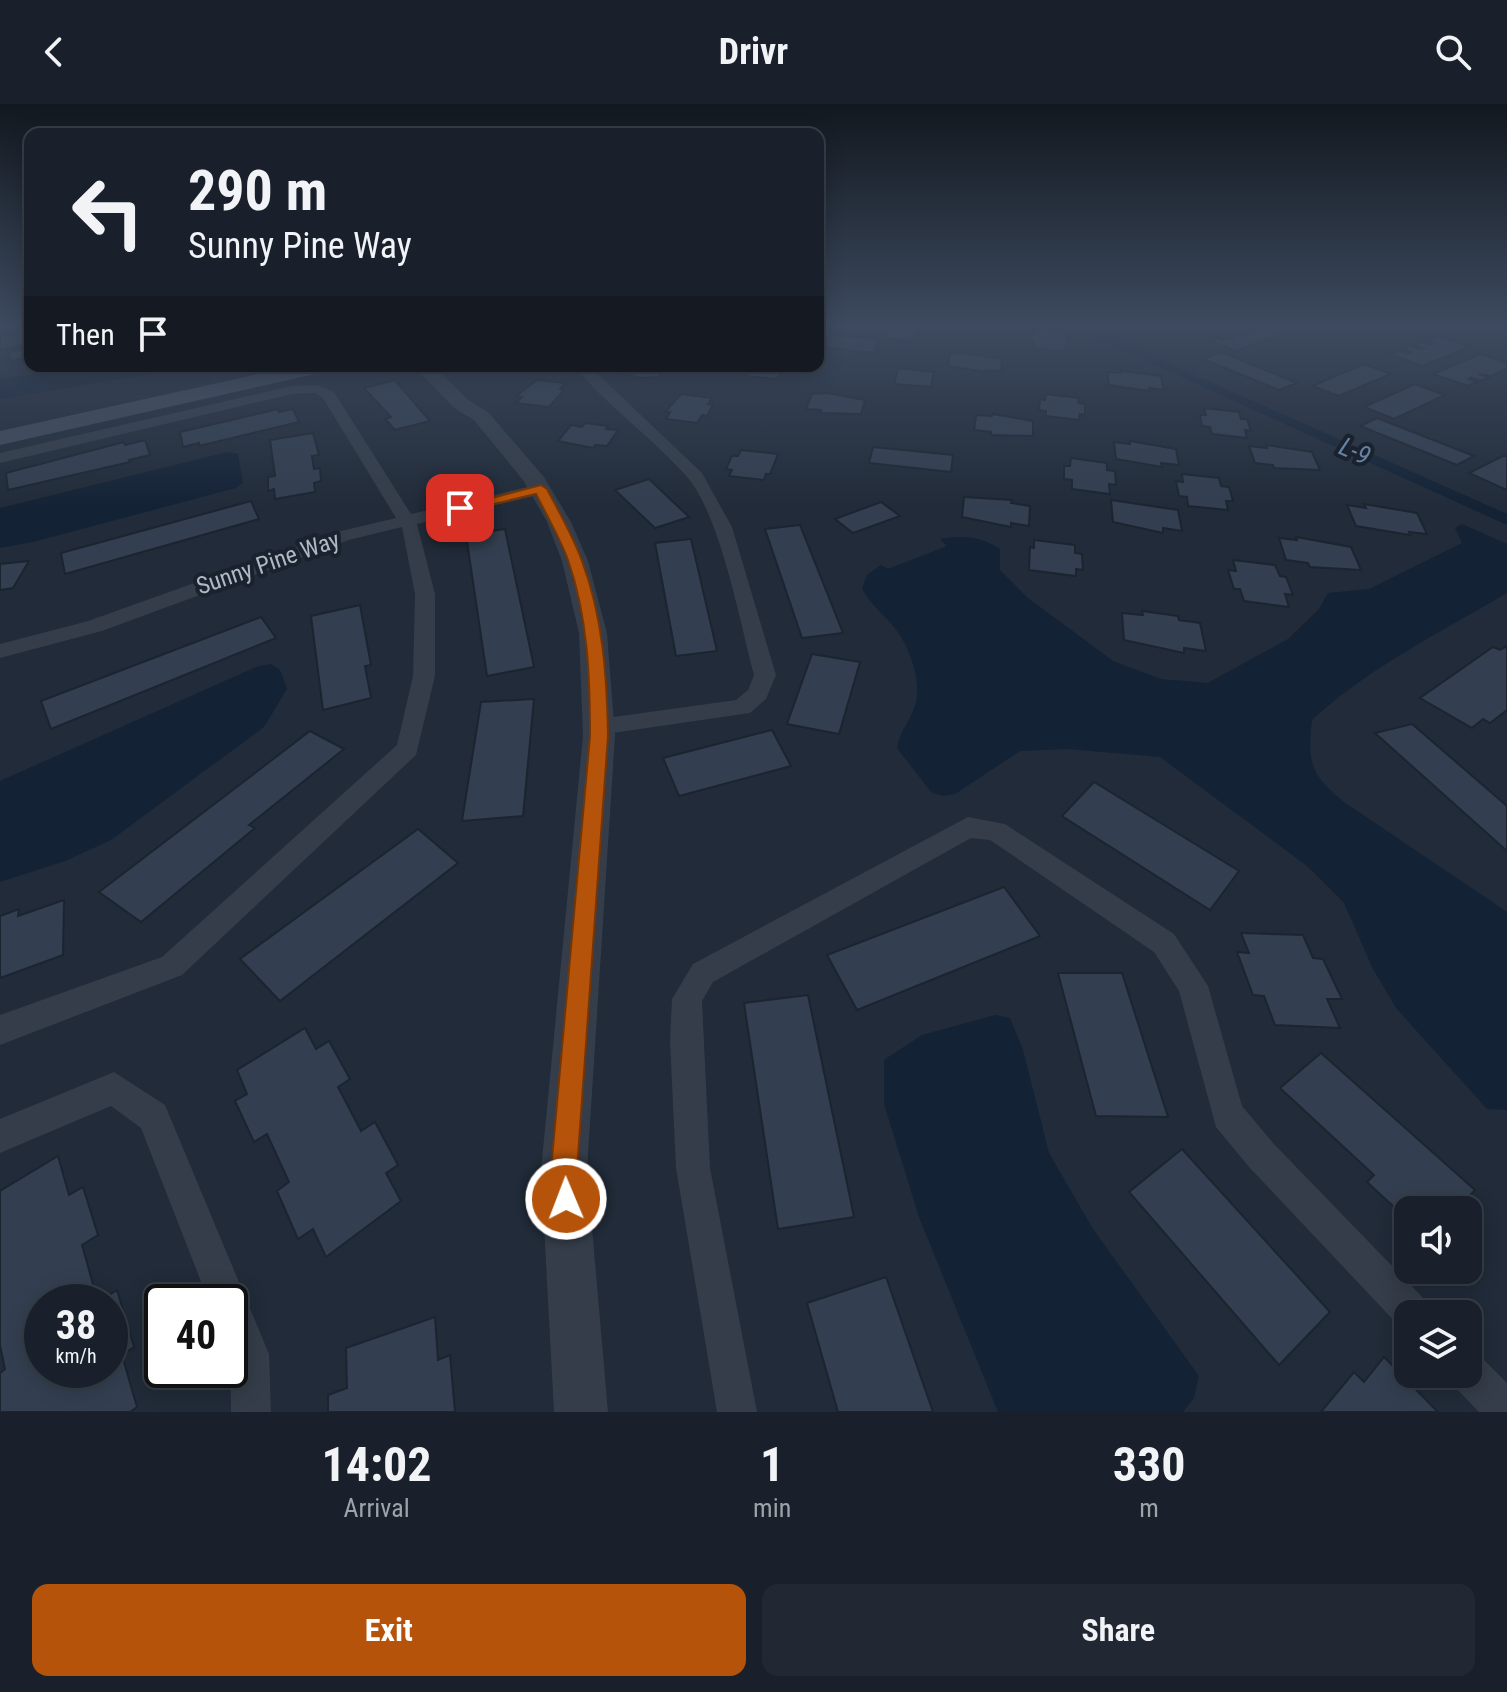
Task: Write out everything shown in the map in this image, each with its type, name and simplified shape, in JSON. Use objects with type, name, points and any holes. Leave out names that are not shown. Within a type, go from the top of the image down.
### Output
[{"type":"main road","points":[[0,424],[179,385]]},
{"type":"main road","points":[[0,438],[238,385]]},
{"type":"street","points":[[442,385],[461,404],[481,416],[541,489],[559,522],[585,591],[596,655],[599,727],[564,1170],[581,1412]]},
{"type":"street","points":[[465,385],[478,399],[481,416]]},
{"type":"street","points":[[599,727],[742,707],[758,694],[765,675],[723,527],[709,497],[696,477],[670,450],[601,385]]},
{"type":"street","points":[[0,458],[292,390],[318,389],[329,395],[408,521],[425,594],[424,676],[408,749],[172,966],[0,1030]]},
{"type":"street","name":"Sunny Pine Way","points":[[0,651],[95,626],[306,548],[541,489]]},
{"type":"street","points":[[737,1412],[693,1168],[686,1041],[687,999],[703,973],[968,827],[996,831],[1164,943],[1193,986],[1228,1115],[1261,1155],[1400,1300]]},
{"type":"street","points":[[0,1136],[114,1088],[153,1117],[221,1284]]},
{"type":"street","points":[[248,1352],[251,1412]]},
{"type":"street","points":[[1482,1386],[1507,1412]]},
{"type":"water","points":[[0,385],[83,385],[0,399]]},
{"type":"water","points":[[228,452],[238,454],[243,483],[236,488],[0,548],[0,508]]},
{"type":"water","points":[[1462,524],[1507,544],[1507,593],[1406,652],[1334,701],[1312,720],[1310,747],[1318,776],[1344,802],[1507,912],[1507,1110],[1487,1109],[1396,1008],[1372,967],[1344,903],[1307,866],[1160,757],[1068,749],[1020,751],[955,794],[942,796],[931,792],[897,748],[916,702],[916,675],[902,638],[862,588],[867,575],[881,565],[888,569],[947,546],[940,539],[972,538],[1000,549],[1000,570],[1028,598],[1113,661],[1161,679],[1208,683],[1288,639],[1319,609],[1328,593],[1369,589],[1462,543],[1455,528]]},
{"type":"water","points":[[271,664],[280,670],[287,689],[264,727],[111,840],[65,861],[0,882],[0,781],[256,667]]},
{"type":"water","points":[[995,1015],[1010,1018],[1023,1050],[1049,1153],[1093,1229],[1199,1376],[1194,1398],[1183,1412],[998,1412],[919,1217],[884,1104],[884,1060],[922,1035]]},
{"type":"building","points":[[399,385],[430,421],[395,430],[385,419],[391,417],[364,388]]},
{"type":"building","points":[[530,385],[564,385],[560,389],[564,390],[549,407],[516,403],[522,397],[516,396]]},
{"type":"building","points":[[1109,385],[1163,385],[1164,390],[1149,388],[1149,391]]},
{"type":"building","points":[[1267,385],[1292,385],[1279,390]]},
{"type":"building","points":[[1314,385],[1365,385],[1339,396],[1312,386]]},
{"type":"building","points":[[1413,385],[1445,395],[1394,419],[1364,407]]},
{"type":"building","points":[[827,393],[865,400],[861,414],[820,413],[821,410],[806,409],[812,394]]},
{"type":"building","points":[[681,394],[712,398],[708,404],[713,405],[707,416],[702,415],[697,423],[666,419],[670,412],[665,412]]},
{"type":"building","points":[[1046,394],[1079,398],[1078,403],[1085,404],[1085,415],[1080,414],[1079,420],[1046,416],[1046,411],[1039,410],[1040,399],[1045,400]]},
{"type":"building","points":[[1204,408],[1239,412],[1241,419],[1247,419],[1251,431],[1245,430],[1247,438],[1212,434],[1210,427],[1202,426],[1200,415],[1206,415]]},
{"type":"building","points":[[278,409],[279,412],[293,409],[299,422],[183,447],[180,432]]},
{"type":"building","points":[[993,414],[1033,421],[1033,436],[991,435],[991,432],[974,430],[976,415]]},
{"type":"building","points":[[1377,418],[1474,456],[1457,465],[1360,426]]},
{"type":"building","points":[[585,423],[618,430],[607,446],[595,445],[593,448],[558,441],[571,425],[582,427]]},
{"type":"building","points":[[313,433],[319,455],[312,456],[314,469],[320,468],[321,481],[314,483],[315,492],[275,499],[274,489],[268,491],[268,477],[275,476],[270,440]]},
{"type":"building","points":[[145,440],[150,455],[8,490],[6,473],[124,442],[125,445]]},
{"type":"building","points":[[1130,441],[1176,449],[1179,465],[1161,463],[1162,467],[1116,459],[1114,442],[1130,444]]},
{"type":"building","points":[[1266,445],[1312,452],[1320,470],[1274,468],[1273,465],[1255,463],[1249,446],[1267,448]]},
{"type":"building","points":[[873,447],[953,455],[951,472],[869,463]]},
{"type":"building","points":[[741,450],[778,454],[770,474],[766,474],[764,480],[729,476],[732,470],[726,469],[732,456],[738,456]]},
{"type":"building","points":[[1507,456],[1507,490],[1469,473]]},
{"type":"building","points":[[1071,458],[1107,463],[1107,470],[1115,471],[1116,485],[1109,484],[1110,494],[1072,489],[1072,480],[1064,479],[1064,466],[1070,466]]},
{"type":"building","points":[[1182,474],[1219,478],[1221,486],[1229,487],[1233,501],[1226,501],[1228,510],[1188,506],[1187,497],[1179,496],[1176,481],[1183,482]]},
{"type":"building","points":[[649,479],[689,517],[655,528],[615,490]]},
{"type":"building","points":[[964,497],[1012,500],[1011,503],[1030,506],[1029,526],[1011,523],[1011,527],[962,517]]},
{"type":"building","points":[[1111,500],[1178,510],[1182,531],[1163,528],[1163,533],[1113,522]]},
{"type":"building","points":[[251,501],[259,519],[65,574],[61,553]]},
{"type":"building","points":[[881,502],[900,516],[853,533],[835,519]]},
{"type":"building","points":[[1364,504],[1417,513],[1427,534],[1409,532],[1410,535],[1356,526],[1347,505],[1366,508]]},
{"type":"building","points":[[800,525],[843,633],[802,638],[765,529]]},
{"type":"building","points":[[505,529],[534,667],[487,676],[466,535]]},
{"type":"building","points":[[1296,537],[1351,547],[1361,570],[1310,567],[1308,563],[1286,560],[1279,538],[1297,540]]},
{"type":"building","points":[[691,539],[717,651],[676,656],[655,543]]},
{"type":"building","points":[[1034,540],[1075,545],[1075,553],[1082,554],[1083,570],[1076,569],[1076,576],[1029,570],[1030,547],[1034,548]]},
{"type":"building","points":[[1233,560],[1275,565],[1280,576],[1286,577],[1293,595],[1285,594],[1289,607],[1244,601],[1240,589],[1234,589],[1228,570],[1236,571]]},
{"type":"building","points":[[29,561],[13,588],[0,590],[0,564]]},
{"type":"building","points":[[360,605],[371,665],[365,666],[371,698],[323,710],[311,616]]},
{"type":"building","points":[[1142,611],[1200,623],[1206,651],[1184,648],[1184,653],[1124,640],[1122,613],[1143,615]]},
{"type":"building","points":[[261,617],[276,638],[51,729],[41,701]]},
{"type":"building","points":[[1507,646],[1507,710],[1490,723],[1483,719],[1472,728],[1420,698],[1493,647],[1500,650]]},
{"type":"building","points":[[812,654],[860,662],[839,734],[787,724]]},
{"type":"building","points":[[534,699],[523,816],[462,821],[481,702]]},
{"type":"building","points":[[1412,724],[1507,806],[1507,851],[1375,733]]},
{"type":"building","points":[[772,730],[791,766],[679,796],[663,758]]},
{"type":"building","points":[[310,731],[344,749],[249,825],[255,828],[141,922],[99,892]]},
{"type":"building","points":[[1094,782],[1239,871],[1210,910],[1062,816]]},
{"type":"building","points":[[418,829],[458,863],[280,1001],[240,959]]},
{"type":"building","points":[[1004,887],[1040,936],[857,1010],[827,955]]},
{"type":"building","points":[[64,900],[63,955],[0,978],[0,916],[19,909],[18,916]]},
{"type":"building","points":[[1241,933],[1303,935],[1313,958],[1323,959],[1342,999],[1327,999],[1340,1028],[1275,1025],[1264,996],[1253,995],[1237,952],[1249,953]]},
{"type":"building","points":[[1058,973],[1122,973],[1168,1117],[1096,1116]]},
{"type":"building","points":[[808,995],[854,1217],[778,1229],[744,1003]]},
{"type":"building","points":[[305,1028],[316,1049],[329,1041],[350,1079],[338,1087],[361,1131],[375,1122],[398,1165],[386,1173],[401,1201],[326,1257],[313,1229],[298,1239],[277,1191],[289,1182],[267,1134],[254,1142],[235,1101],[247,1094],[237,1070]]},
{"type":"building","points":[[1321,1053],[1475,1190],[1469,1196],[1394,1196],[1394,1207],[1367,1182],[1374,1175],[1280,1088]]},
{"type":"building","points":[[1182,1149],[1330,1312],[1279,1365],[1129,1192]]},
{"type":"building","points":[[58,1156],[69,1195],[83,1187],[98,1235],[82,1245],[93,1284],[24,1284],[24,1388],[128,1388],[128,1376],[137,1407],[130,1412],[0,1412],[0,1373],[5,1369],[0,1345],[0,1191]]},
{"type":"building","points":[[886,1277],[933,1412],[838,1412],[807,1303]]},
{"type":"building","points":[[435,1317],[438,1360],[450,1355],[455,1412],[328,1412],[328,1395],[347,1388],[346,1348]]},
{"type":"building","points":[[128,1327],[134,1347],[128,1351]]},
{"type":"building","points":[[1384,1357],[1394,1367],[1394,1388],[1414,1388],[1438,1412],[1321,1412],[1354,1372],[1364,1382]]},
{"type":"waterway","name":"L-9","points":[[1207,385],[1507,520]]},
{"type":"route","points":[[460,508],[541,489],[575,561],[585,591],[593,633],[599,736],[564,1170],[566,1199]]}]
